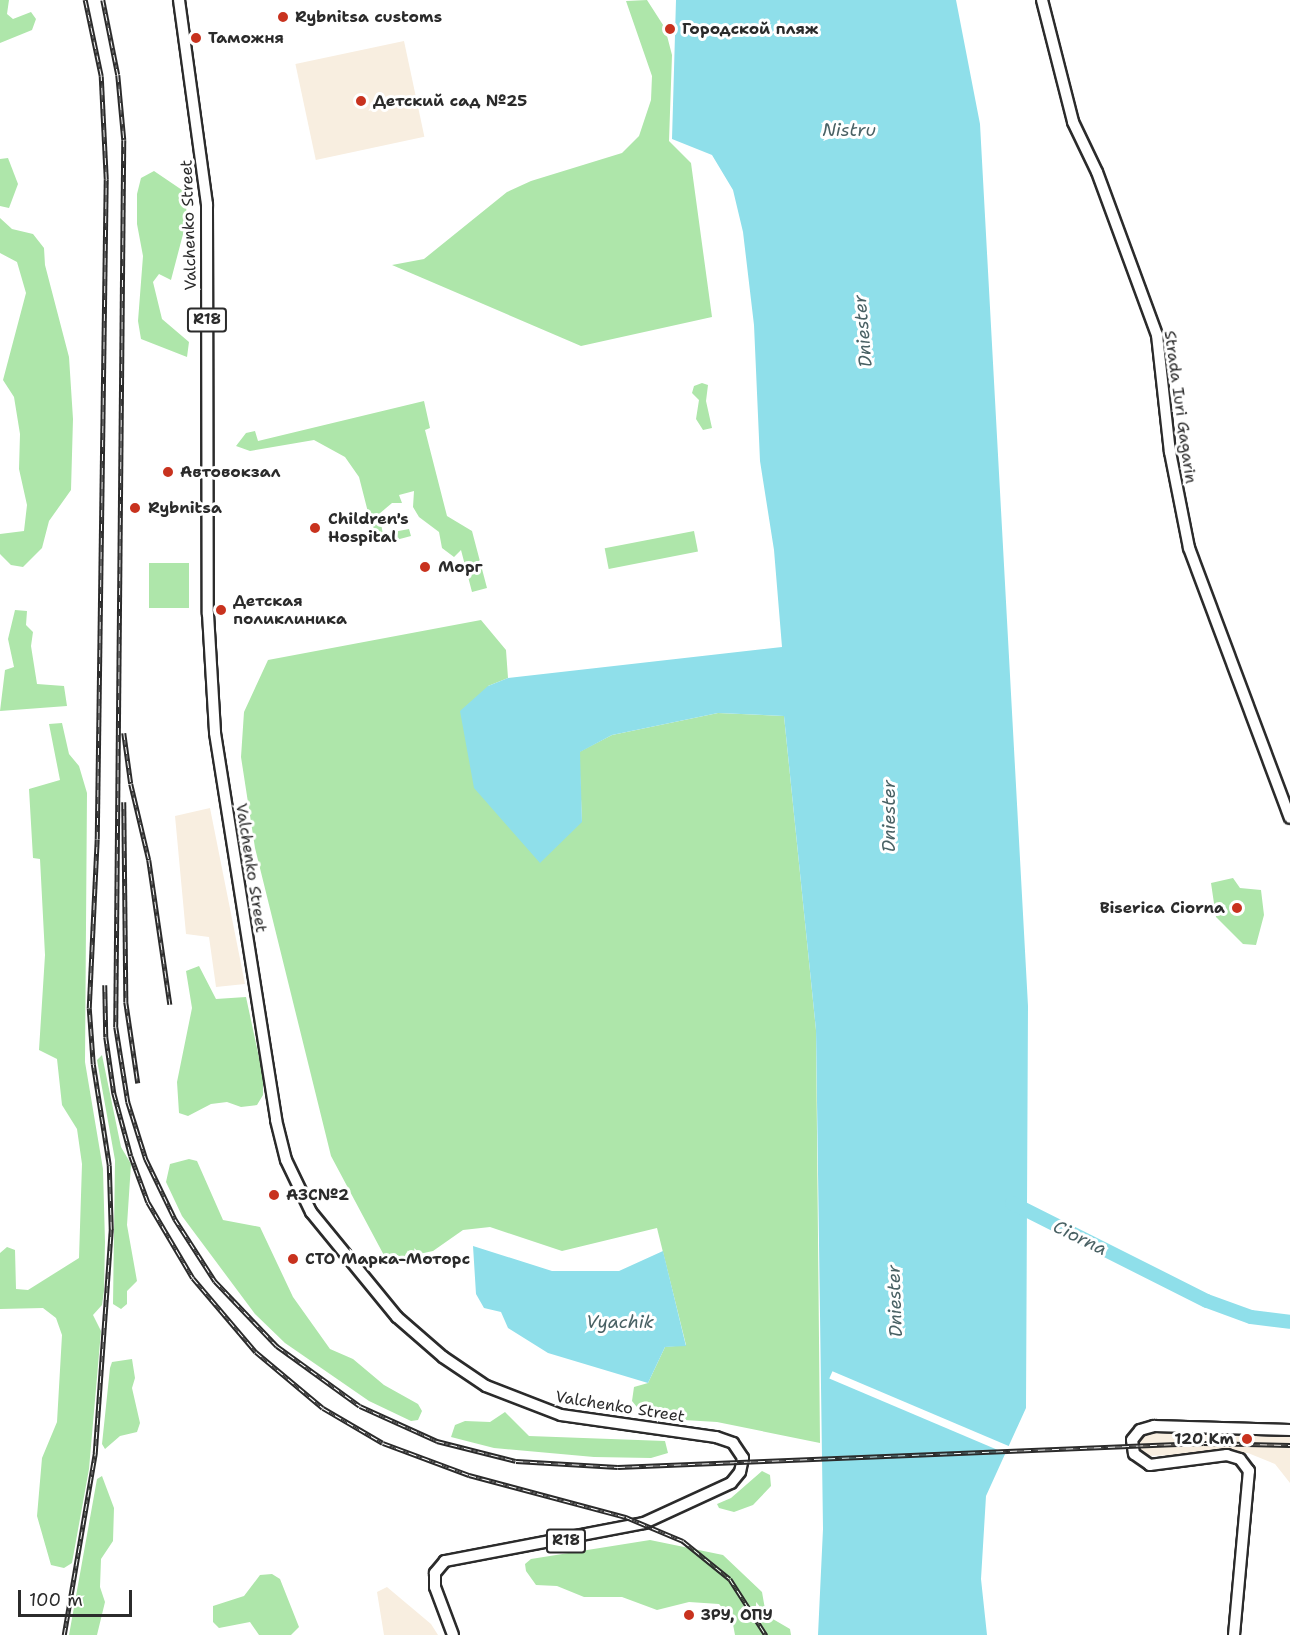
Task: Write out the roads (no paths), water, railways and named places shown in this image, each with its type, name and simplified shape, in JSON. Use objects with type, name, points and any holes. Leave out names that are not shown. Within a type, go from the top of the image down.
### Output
[{"type":"main road","name":"Valchenko Street","points":[[179,0],[207,204],[207,527],[215,733],[276,1120],[286,1160],[311,1212],[397,1317],[443,1356],[486,1386],[561,1415],[716,1437],[733,1443],[743,1458],[740,1472],[731,1483],[644,1523],[529,1548],[445,1561],[435,1574],[435,1587],[453,1635]]},
{"type":"main road","name":"Strada Iuri Gagarin","points":[[1042,0],[1073,122],[1097,172],[1157,336],[1170,452],[1189,548],[1290,818]]},
{"type":"main road","points":[[1234,1635],[1249,1471],[1240,1459],[1227,1455],[1150,1464],[1134,1454],[1132,1440],[1140,1430],[1154,1426],[1290,1430]]},
{"type":"water","name":"Nistru","points":[[676,0],[956,0],[980,124],[1028,1006],[1026,1408],[986,1496],[981,1579],[987,1635],[818,1635],[823,1529],[816,1030],[784,716],[718,713],[612,735],[580,752],[582,822],[540,863],[474,788],[460,711],[488,686],[508,678],[782,647],[774,550],[760,461],[754,325],[743,232],[733,190],[712,155],[672,139]]},
{"type":"water","name":"Vyachik","points":[[473,1246],[552,1271],[619,1271],[663,1251],[686,1346],[665,1347],[648,1383],[548,1353],[508,1328],[501,1312],[484,1308],[476,1294]]},
{"type":"waterway","name":"Ciorna","points":[[1012,1203],[1207,1301],[1251,1317],[1290,1322]]},
{"type":"railway","points":[[64,1635],[95,1453],[111,1229],[109,1165],[93,1064],[89,1008],[97,839],[106,179],[101,76],[85,0]]},
{"type":"railway","points":[[103,0],[118,75],[124,140],[116,1027],[128,1102],[146,1159],[175,1219],[215,1281],[277,1346],[360,1406],[437,1441],[516,1461],[618,1467],[1204,1443],[1290,1445]]},
{"type":"railway","points":[[124,733],[131,784],[149,860],[170,1004]]},
{"type":"railway","points":[[124,802],[126,1002],[138,1083]]},
{"type":"railway","points":[[105,985],[106,1037],[114,1093],[131,1156],[148,1202],[193,1278],[256,1352],[323,1408],[383,1443],[469,1475],[626,1517],[683,1541],[730,1579],[766,1635]]},
{"type":"place","name":"Rybnitsa customs","points":[[283,17]]},
{"type":"place","name":"Городской пляж","points":[[670,29]]},
{"type":"place","name":"Таможня","points":[[196,38]]},
{"type":"place","name":"Детский сад №25","points":[[361,101]]},
{"type":"place","name":"Автовокзал","points":[[168,472]]},
{"type":"place","name":"Rybnitsa","points":[[135,508]]},
{"type":"place","name":"Children's Hospital","points":[[315,528]]},
{"type":"place","name":"Морг","points":[[425,567]]},
{"type":"place","name":"Детская поликлиника","points":[[221,610]]},
{"type":"place","name":"Biserica Ciorna","points":[[1237,908]]},
{"type":"place","name":"АЗС№2","points":[[274,1195]]},
{"type":"place","name":"СТО Марка-Моторс","points":[[293,1259]]},
{"type":"place","name":"120 Km","points":[[1247,1439]]},
{"type":"place","name":"ЗРУ, ОПУ","points":[[689,1615]]},
{"type":"water label","name":"Dniester","points":[[863,331]]},
{"type":"water label","name":"Dniester","points":[[889,816]]},
{"type":"water label","name":"Dniester","points":[[895,1301]]}]
